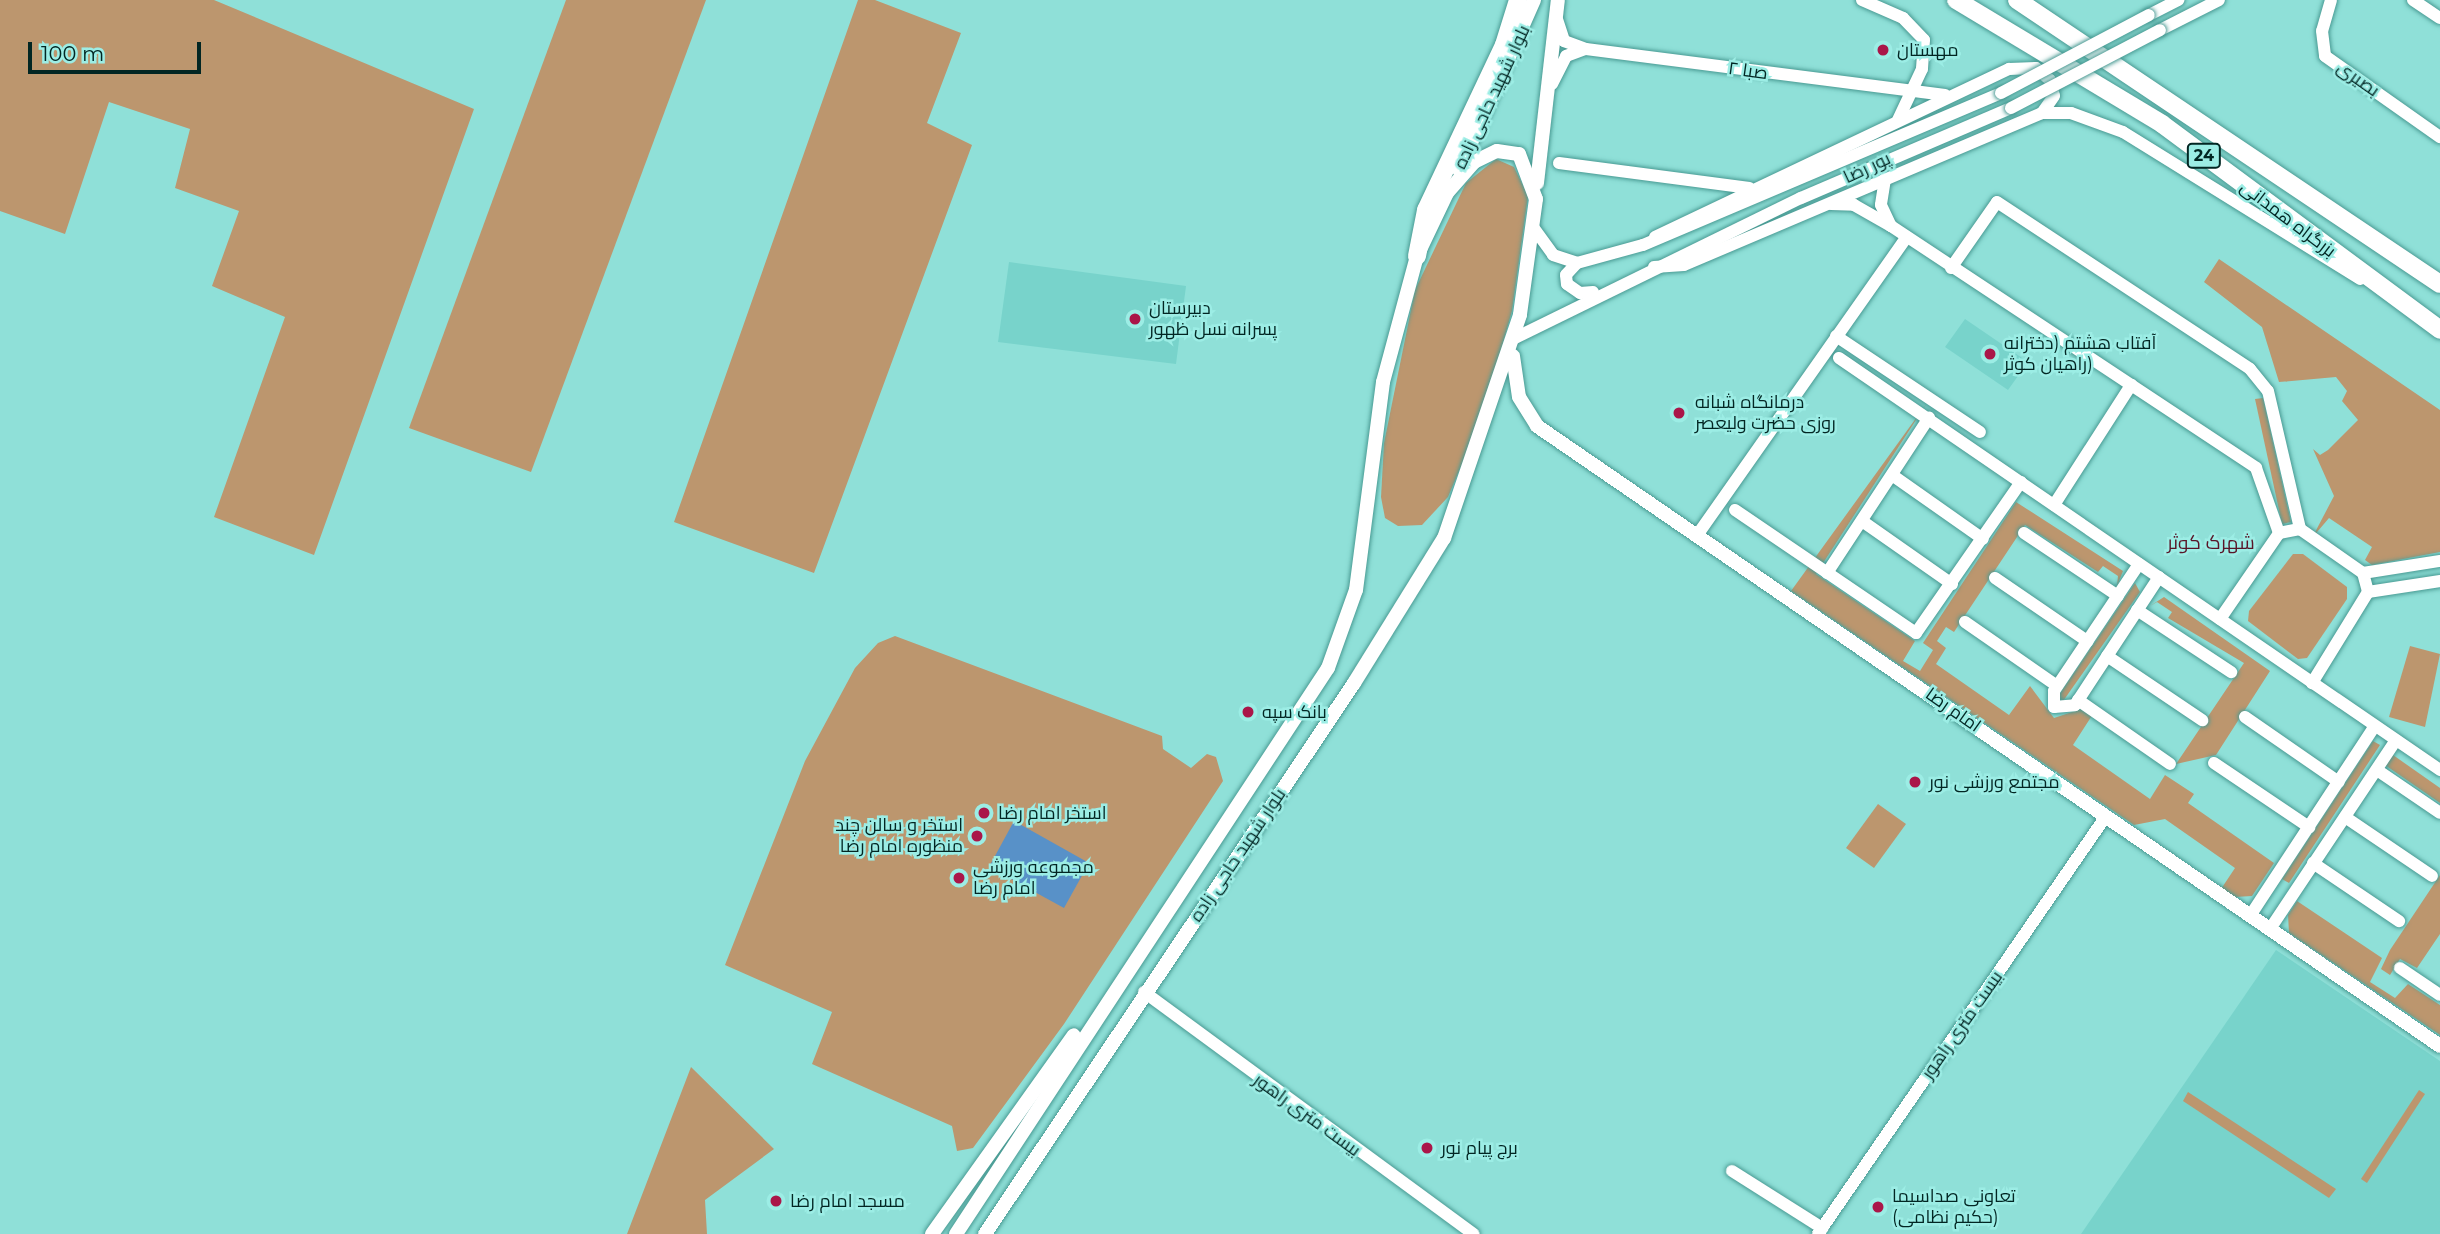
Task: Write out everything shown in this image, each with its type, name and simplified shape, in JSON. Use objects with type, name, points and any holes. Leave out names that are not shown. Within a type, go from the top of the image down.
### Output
[{"type":"highway","points":[[1417,256],[1426,210],[1504,45],[1518,0]]},
{"type":"highway","name":"بزرگراه همدانی","points":[[1956,0],[2162,124],[2440,330]]},
{"type":"highway","name":"بزرگراه همدانی","points":[[2017,0],[2440,284]]},
{"type":"main road","name":"بلوار شهید حاجی زاده","points":[[956,1234],[1127,968],[1328,668],[1356,590],[1383,383],[1417,256],[1534,0]]},
{"type":"main road","name":"بلوار شهید حاجی زاده","points":[[985,1234],[1427,570],[1473,465],[1514,341],[1533,227],[1542,117],[1558,1]]},
{"type":"main road","points":[[1447,192],[1474,162],[1510,150],[1527,163],[1536,199]]},
{"type":"main road","name":"امام رضا","points":[[1514,341],[1519,397],[1537,426],[2440,1046]]},
{"type":"main road","points":[[932,1234],[978,1162],[1127,968]]},
{"type":"street","points":[[1862,0],[1903,18],[1924,40],[1922,69],[1898,120]]},
{"type":"street","name":"پور رضا","points":[[1577,263],[1643,245],[2001,93],[2178,0]]},
{"type":"street","name":"پور رضا","points":[[1514,341],[1605,290],[1654,267],[2011,108],[2219,0]]},
{"type":"street","name":"بصیری","points":[[2332,0],[2323,16],[2325,56],[2440,136]]},
{"type":"street","points":[[2413,0],[2440,19]]},
{"type":"street","points":[[1558,1],[1564,41],[1586,49]]},
{"type":"street","points":[[1542,117],[1559,66],[1586,49]]},
{"type":"street","name":"صبا ۲","points":[[1586,49],[1910,94],[1954,94]]},
{"type":"street","points":[[1643,245],[1749,188],[2009,69],[2036,68],[2054,96],[2042,113]]},
{"type":"street","points":[[1654,267],[1684,265],[2042,113],[2095,118],[2123,132],[2267,226],[2397,300]]},
{"type":"street","points":[[1559,163],[1749,188]]},
{"type":"street","points":[[1885,179],[1881,205],[1891,226]]},
{"type":"street","points":[[1951,268],[1997,202],[2250,369],[2269,391],[2300,529],[2363,573],[2368,592],[2312,683]]},
{"type":"street","points":[[1822,205],[1854,205],[1891,226],[2256,468],[2279,533]]},
{"type":"street","points":[[1533,227],[1553,255],[1577,263],[1566,275],[1573,290],[1605,290]]},
{"type":"street","points":[[1698,534],[1907,237]]},
{"type":"street","points":[[1836,336],[1980,432]]},
{"type":"street","points":[[1839,358],[2440,771]]},
{"type":"street","points":[[2054,505],[2130,385]]},
{"type":"street","points":[[1828,573],[1929,418]]},
{"type":"street","points":[[1892,475],[1983,539]]},
{"type":"street","points":[[1735,510],[1916,633],[2021,482]]},
{"type":"street","points":[[1862,521],[1952,584]]},
{"type":"street","points":[[2220,620],[2279,533],[2300,529]]},
{"type":"street","points":[[2024,533],[2118,596]]},
{"type":"street","points":[[2363,573],[2440,561]]},
{"type":"street","points":[[2139,564],[2057,686],[2054,707],[2070,709],[2078,700],[2159,577]]},
{"type":"street","points":[[1995,578],[2087,641]]},
{"type":"street","points":[[2368,592],[2440,581]]},
{"type":"street","points":[[2137,610],[2231,671]]},
{"type":"street","points":[[1965,622],[2057,686]]},
{"type":"street","points":[[2107,656],[2202,720]]},
{"type":"street","points":[[2078,700],[2170,764]]},
{"type":"street","points":[[2245,717],[2339,782]]},
{"type":"street","points":[[2250,916],[2375,726]]},
{"type":"street","points":[[2270,929],[2396,740]]},
{"type":"street","points":[[2214,763],[2309,827]]},
{"type":"street","points":[[2377,769],[2440,813]]},
{"type":"street","name":"بیست متری راهور","points":[[1820,1231],[2106,816]]},
{"type":"street","points":[[2345,817],[2432,876]]},
{"type":"street","points":[[2314,863],[2399,921]]},
{"type":"street","points":[[2400,968],[2440,995]]},
{"type":"street","name":"بیست متری راهور","points":[[1144,992],[1474,1234]]},
{"type":"street","points":[[1732,1171],[1820,1231]]},
{"type":"shaded area","points":[[0,0],[214,0],[474,109],[314,555],[214,517],[285,317],[212,286],[239,211],[175,188],[190,129],[109,102],[65,234],[0,211]]},
{"type":"shaded area","points":[[566,0],[706,0],[531,472],[409,428]]},
{"type":"shaded area","points":[[858,0],[875,0],[961,33],[927,123],[972,145],[814,573],[674,522]]},
{"type":"shaded area","points":[[1496,159],[1514,167],[1528,196],[1512,311],[1482,417],[1448,497],[1422,525],[1398,526],[1385,518],[1381,497],[1384,443],[1415,290],[1466,183]]},
{"type":"shaded area","points":[[2219,259],[2440,410],[2440,552],[2372,565],[2365,560],[2372,547],[2329,518],[2312,538],[2334,496],[2313,449],[2320,455],[2328,450],[2358,420],[2342,401],[2347,391],[2336,377],[2279,382],[2262,327],[2204,282]]},
{"type":"shaded area","points":[[1009,262],[1186,286],[1176,364],[998,342]]},
{"type":"shaded area","name":"آفتاب هشتم (دخترانه راهیان کوثر)","points":[[1965,319],[2028,362],[2008,390],[1945,347]]},
{"type":"shaded area","points":[[2263,398],[2291,522],[2282,524],[2255,399]]},
{"type":"shaded area","points":[[1927,403],[1816,574],[1915,641],[1903,661],[1920,671],[1933,650],[1923,643],[2016,502],[2123,571],[2117,586],[2118,576],[2103,566],[2098,572],[2025,525],[1954,632],[1946,627],[1937,641],[1946,648],[1936,664],[2009,715],[2030,686],[2054,718],[2084,708],[2093,714],[2073,745],[2150,799],[2165,775],[2194,794],[2188,803],[2274,863],[2252,896],[2235,897],[2221,889],[2235,868],[2165,819],[2134,825],[1791,591]]},
{"type":"shaded area","points":[[2293,554],[2303,554],[2347,587],[2347,599],[2307,658],[2298,659],[2248,621],[2249,611]]},
{"type":"shaded area","points":[[2135,583],[2140,592],[2061,704],[2057,698]]},
{"type":"shaded area","points":[[2164,597],[2270,671],[2216,755],[2176,764],[2244,663],[2168,618],[2172,612],[2157,602],[2150,606]]},
{"type":"shaded area","name":"مجموعه ورزشی امام رضا","points":[[895,636],[1162,736],[1163,749],[1191,768],[1207,754],[1216,757],[1223,781],[1064,1024],[973,1148],[957,1151],[952,1126],[812,1064],[832,1012],[725,965],[805,761],[855,668],[878,643]]},
{"type":"shaded area","points":[[2410,646],[2440,654],[2425,727],[2389,717]]},
{"type":"shaded area","points":[[2373,741],[2380,745],[2289,883],[2282,879]]},
{"type":"shaded area","points":[[2393,755],[2440,788],[2440,803],[2385,765]]},
{"type":"shaded area","points":[[1878,804],[1906,824],[1874,868],[1846,848]]},
{"type":"shaded area","points":[[1014,821],[1089,863],[1064,908],[989,867]]},
{"type":"shaded area","points":[[2440,875],[2440,934],[2417,968],[2400,959],[2390,975],[2381,969],[2390,950]]},
{"type":"shaded area","points":[[2297,901],[2382,958],[2370,982],[2395,998],[2408,984],[2440,1005],[2440,1035],[2289,933],[2288,915]]},
{"type":"shaded area","points":[[2276,950],[2440,1061],[2440,1234],[2081,1234]]},
{"type":"shaded area","points":[[691,1067],[774,1149],[705,1200],[707,1234],[627,1234]]},
{"type":"shaded area","points":[[2419,1090],[2425,1094],[2367,1183],[2361,1179]]},
{"type":"shaded area","points":[[2188,1092],[2336,1189],[2329,1198],[2183,1101]]},
{"type":"place","name":"مهستان","points":[[1883,50]]},
{"type":"place","name":"دبیرستان پسرانه نسل ظهور","points":[[1135,319]]},
{"type":"place","name":"آفتاب هشتم (دخترانه راهیان کوثر)","points":[[1990,354]]},
{"type":"place","name":"درمانگاه شبانه روزی حضرت ولیعصر","points":[[1679,413]]},
{"type":"place","name":"بانک سپه","points":[[1248,712]]},
{"type":"place","name":"مجتمع ورزشی نور","points":[[1915,782]]},
{"type":"place","name":"استخر امام رضا","points":[[984,813]]},
{"type":"place","name":"استخر و سالن چند منظوره امام رضا","points":[[977,836]]},
{"type":"place","name":"مجموعه ورزشی امام رضا","points":[[959,878]]},
{"type":"place","name":"برج پیام نور","points":[[1427,1148]]},
{"type":"place","name":"مسجد امام رضا","points":[[776,1201]]},
{"type":"place","name":"تعاونی صداسیما (حکیم نظامی)","points":[[1878,1207]]},
{"type":"district","name":"شهرک کوثر","points":[[2211,543]]}]
